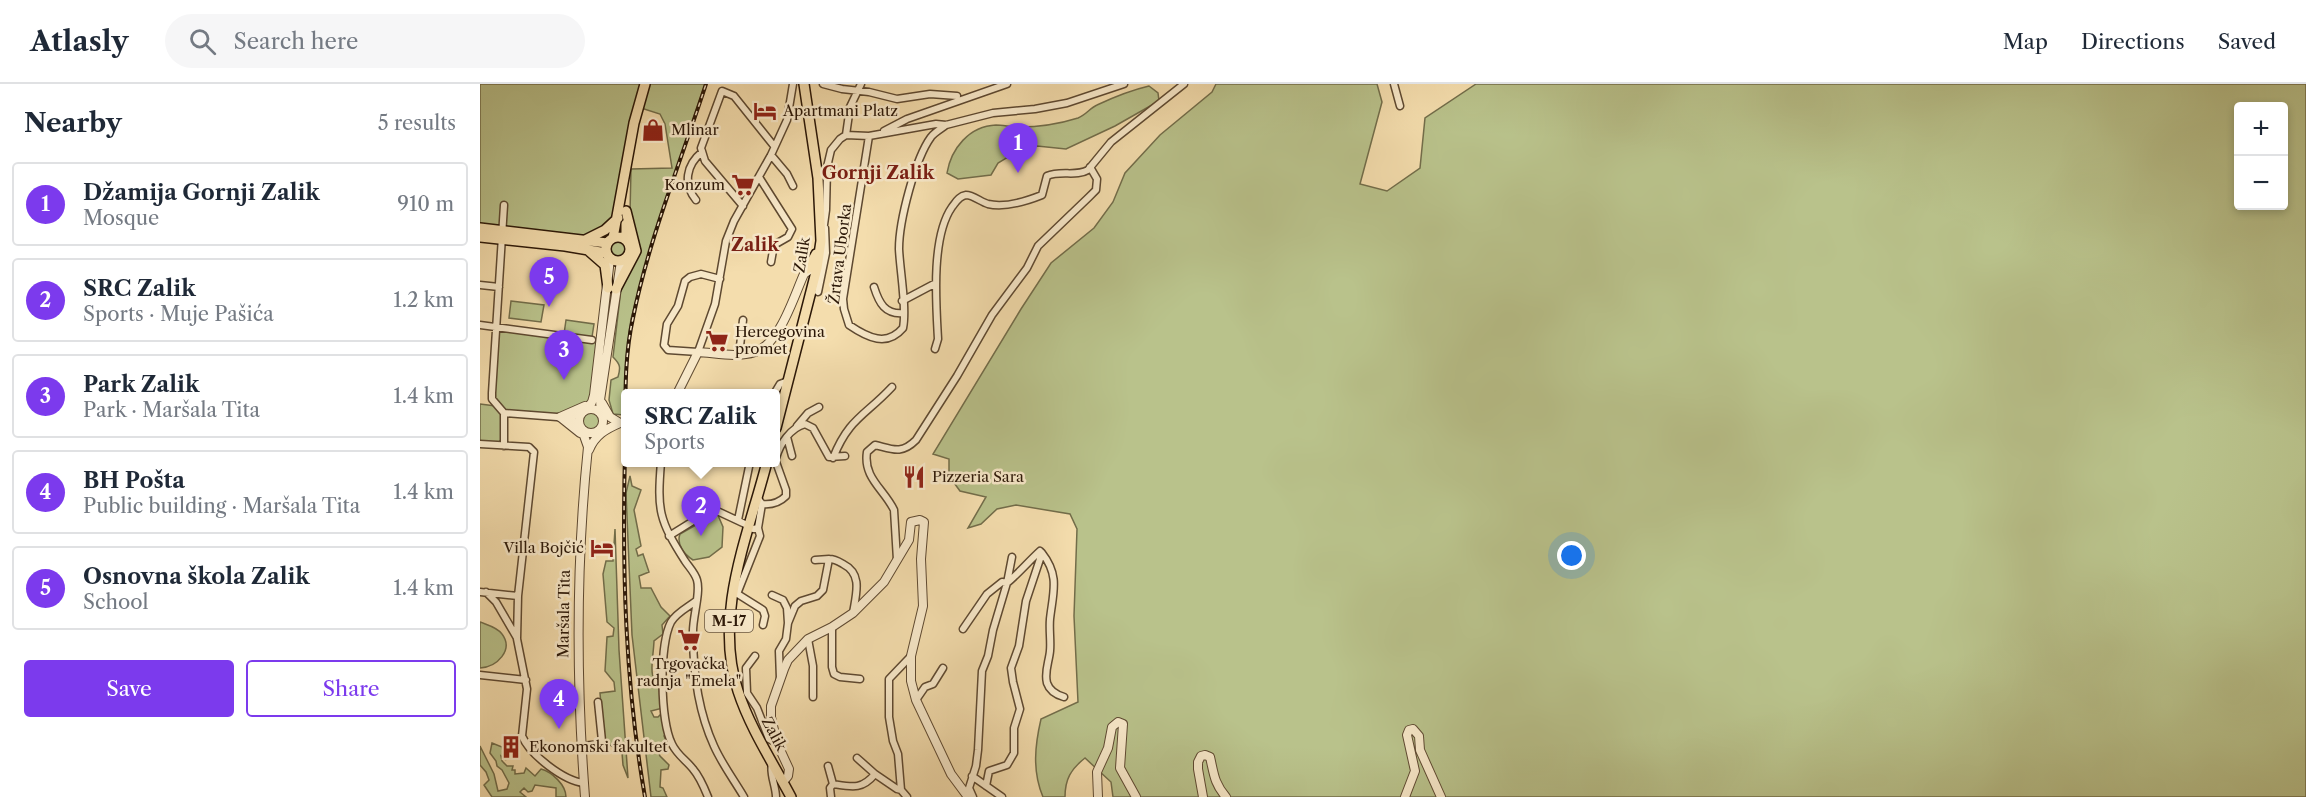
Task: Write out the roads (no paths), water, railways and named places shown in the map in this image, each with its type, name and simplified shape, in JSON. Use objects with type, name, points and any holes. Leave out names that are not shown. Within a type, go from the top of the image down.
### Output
[{"type":"main road","points":[[608,256],[610,240],[618,218],[636,111],[645,84]]},
{"type":"main road","name":"Zalik","points":[[780,413],[795,356],[812,269],[821,241],[823,221],[819,178],[804,84]]},
{"type":"main road","points":[[586,245],[621,261],[627,257],[630,250],[626,240],[627,161]]},
{"type":"main road","points":[[612,288],[636,251],[626,211]]},
{"type":"main road","points":[[586,245],[618,218]]},
{"type":"main road","points":[[812,269],[816,254],[818,224],[823,221]]},
{"type":"main road","points":[[480,228],[502,235],[586,245],[620,237],[626,240]]},
{"type":"main road","points":[[480,237],[502,235]]},
{"type":"main road","points":[[586,245],[605,265],[612,288]]},
{"type":"main road","name":"Zalik","points":[[765,467],[760,500],[735,593],[729,639],[735,682],[750,720],[781,778]]},
{"type":"main road","name":"M-17","points":[[781,778],[791,797]]},
{"type":"street","points":[[679,389],[698,352],[710,321],[726,241],[734,221],[771,155],[789,113],[793,84]]},
{"type":"street","points":[[823,84],[842,89],[860,87],[897,99],[930,94],[957,96]]},
{"type":"street","points":[[877,133],[907,119],[1007,84]]},
{"type":"street","points":[[860,87],[849,107],[846,135],[869,135],[936,124],[946,125],[993,113],[1035,109],[1067,103],[1124,84]]},
{"type":"street","points":[[935,349],[938,339],[937,258],[944,221],[958,199],[969,196],[988,204],[1000,205],[1031,200],[1042,195],[1047,176],[1054,173],[1084,172],[1111,142],[1184,84]]},
{"type":"street","points":[[1394,84],[1400,106]]},
{"type":"street","points":[[742,206],[705,161],[702,152],[702,141],[723,87],[734,96],[774,146]]},
{"type":"street","points":[[874,287],[886,311],[892,314],[904,313],[900,238],[912,182],[929,141],[946,125]]},
{"type":"street","name":"Žrtava Uborka","points":[[818,292],[826,250],[823,221],[827,167],[830,153],[836,143],[846,135]]},
{"type":"street","name":"Žrtava Uborka","points":[[869,135],[850,248],[844,309],[849,326],[882,340],[897,335],[903,328],[904,313]]},
{"type":"street","points":[[696,200],[689,192],[687,175],[692,163],[702,152]]},
{"type":"street","points":[[771,155],[779,162],[793,186]]},
{"type":"street","points":[[897,561],[894,510],[891,502],[873,483],[866,465],[867,452],[875,445],[899,451],[916,440],[992,315],[1027,268],[1038,246],[1076,212],[1096,190],[1097,179],[1090,167]]},
{"type":"street","name":"Zalik","points":[[759,177],[792,229],[788,237],[774,245],[771,262]]},
{"type":"street","points":[[504,206],[492,393],[492,399],[504,413],[504,446]]},
{"type":"street","points":[[608,256],[612,288]]},
{"type":"street","points":[[599,429],[601,415],[597,396],[612,288],[621,261]]},
{"type":"street","points":[[720,279],[701,274],[687,278],[678,306],[667,324],[663,343],[668,350],[739,355],[759,350],[774,336],[812,269]]},
{"type":"street","points":[[902,301],[936,283]]},
{"type":"street","points":[[480,285],[499,287]]},
{"type":"street","points":[[739,355],[743,320]]},
{"type":"street","points":[[480,325],[592,340]]},
{"type":"street","points":[[777,389],[789,378]]},
{"type":"street","points":[[833,458],[843,434],[850,425],[892,387]]},
{"type":"street","points":[[581,428],[579,419],[597,396]]},
{"type":"street","points":[[560,417],[584,406],[597,396]]},
{"type":"street","points":[[597,396],[610,417],[619,423]]},
{"type":"street","points":[[780,452],[787,437],[808,413],[819,407]]},
{"type":"street","points":[[504,413],[570,418],[584,411],[594,410],[619,423]]},
{"type":"street","points":[[560,417],[581,434],[588,451]]},
{"type":"street","points":[[570,418],[589,433],[619,423]]},
{"type":"street","points":[[588,451],[596,437],[604,430],[619,423]]},
{"type":"street","points":[[797,426],[810,425],[829,457],[845,456]]},
{"type":"street","name":"Maršala Tita","points":[[581,428],[588,451],[578,595],[585,797]]},
{"type":"street","name":"Maršala Tita","points":[[588,451],[599,429]]},
{"type":"street","points":[[787,437],[792,456]]},
{"type":"street","points":[[480,444],[529,447],[534,452],[518,596],[517,639],[527,689],[522,732],[525,744],[535,755],[569,779],[584,783]]},
{"type":"street","points":[[661,467],[659,506],[662,520],[669,536],[697,580],[692,619],[693,657],[702,712],[715,748],[744,797]]},
{"type":"street","points":[[738,520],[749,467]]},
{"type":"street","points":[[763,625],[765,616],[763,610],[735,593],[760,536],[756,528],[760,500],[777,502],[786,496],[778,467]]},
{"type":"street","points":[[669,536],[706,513],[715,510],[745,524]]},
{"type":"street","points":[[781,778],[788,763],[777,743],[771,706],[788,660],[808,639],[853,613],[884,582],[909,540],[911,522],[921,520],[925,529],[921,559],[923,606],[911,656],[910,675],[916,699],[951,774],[968,797]]},
{"type":"street","points":[[963,629],[991,589],[1002,582],[1007,583],[1040,551],[1042,553]]},
{"type":"street","points":[[1042,553],[1053,572],[1054,583],[1050,649],[1046,672],[1048,685],[1054,694],[1064,697]]},
{"type":"street","points":[[986,786],[989,771],[1006,765],[1014,753],[1014,728],[1020,709],[1011,668],[1018,646],[1026,601],[1042,553]]},
{"type":"street","points":[[973,797],[969,788],[976,766],[979,739],[982,671],[988,656],[1012,557]]},
{"type":"street","points":[[815,560],[832,558],[851,568],[856,576],[853,613]]},
{"type":"street","points":[[788,623],[795,606],[801,601],[817,596],[823,590],[829,559]]},
{"type":"street","points":[[483,592],[518,596]]},
{"type":"street","points":[[483,592],[496,602],[517,639]]},
{"type":"street","points":[[772,595],[783,600],[787,608],[786,639],[779,651],[780,680]]},
{"type":"street","points":[[696,601],[672,620],[663,653],[664,686],[667,730],[671,744],[700,778],[708,797]]},
{"type":"street","points":[[832,627],[834,674],[840,677],[860,679]]},
{"type":"street","points":[[808,639],[813,666],[813,697]]},
{"type":"street","points":[[755,656],[746,668],[747,693],[757,708],[769,739],[777,743]]},
{"type":"street","points":[[901,790],[898,754],[889,717],[889,679],[911,656]]},
{"type":"street","points":[[916,699],[925,687],[933,684],[943,668]]},
{"type":"street","points":[[480,675],[526,680]]},
{"type":"street","points":[[582,746],[601,744],[598,702]]},
{"type":"street","points":[[1098,797],[1097,772],[1108,748],[1112,727],[1118,722],[1122,724],[1123,732],[1120,768],[1136,797]]},
{"type":"street","points":[[1405,797],[1415,771],[1407,735],[1408,730],[1413,729],[1419,736],[1420,750],[1441,797]]},
{"type":"street","points":[[1203,797],[1198,762],[1201,756],[1205,755],[1210,758],[1211,769],[1220,790],[1226,797]]},
{"type":"street","points":[[857,758],[901,790],[907,797]]},
{"type":"street","points":[[772,762],[770,769],[776,788],[776,797]]},
{"type":"street","points":[[828,766],[833,784],[830,788],[831,797]]},
{"type":"street","points":[[833,784],[866,785],[876,774]]},
{"type":"street","points":[[972,776],[1002,797]]},
{"type":"railway","points":[[626,389],[630,335],[640,288],[666,200],[706,84]]},
{"type":"railway","points":[[625,467],[626,626],[633,712],[645,797]]},
{"type":"place","name":"Apartmani Platz","points":[[765,111]]},
{"type":"place","name":"Mlinar","points":[[653,130]]},
{"type":"place","name":"Džamija Gornji Zalik","points":[[1018,173]]},
{"type":"place","name":"Konzum","points":[[743,185]]},
{"type":"place","name":"Osnovna škola Zalik","points":[[549,307]]},
{"type":"place","name":"Hercegovina promet","points":[[717,341]]},
{"type":"place","name":"Park Zalik","points":[[564,380]]},
{"type":"place","name":"Pizzeria Sara","points":[[914,477]]},
{"type":"place","name":"SRC Zalik","points":[[701,536]]},
{"type":"place","name":"Villa Bojčić","points":[[602,548]]},
{"type":"place","name":"Trgovačka radnja \"Emela\"","points":[[689,640]]},
{"type":"place","name":"BH Pošta","points":[[559,729]]},
{"type":"place","name":"Ekonomski fakultet","points":[[511,747]]},
{"type":"district","name":"Gornji Zalik","points":[[878,173]]},
{"type":"district","name":"Zalik","points":[[755,245]]}]
